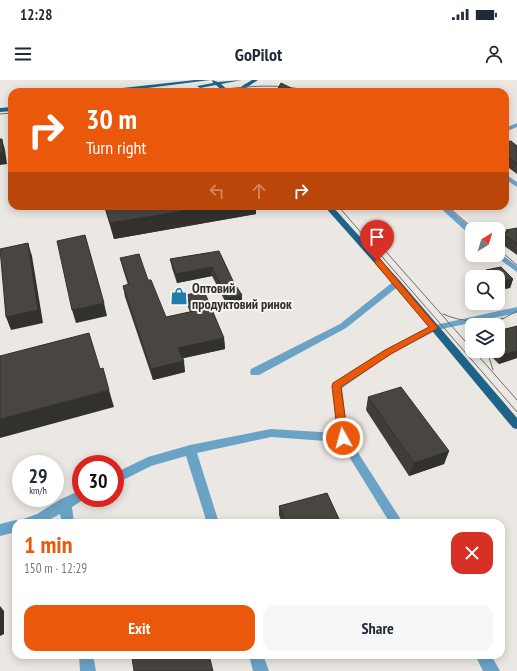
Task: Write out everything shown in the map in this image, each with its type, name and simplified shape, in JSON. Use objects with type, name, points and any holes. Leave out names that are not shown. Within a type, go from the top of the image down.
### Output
[{"type":"main road","points":[[139,88],[208,80]]},
{"type":"main road","points":[[213,80],[222,88]]},
{"type":"main road","points":[[186,88],[240,80]]},
{"type":"main road","points":[[243,88],[256,80]]},
{"type":"main road","points":[[332,210],[397,283],[517,425]]},
{"type":"street","points":[[447,210],[465,226]]},
{"type":"street","points":[[505,260],[517,270]]},
{"type":"street","points":[[255,372],[343,326],[397,283]]},
{"type":"street","points":[[394,519],[343,438],[337,386],[388,352],[434,328],[517,310]]},
{"type":"street","points":[[124,474],[148,462],[190,450],[271,433],[343,438]]},
{"type":"street","points":[[190,450],[213,519]]},
{"type":"street","points":[[41,519],[72,500]]},
{"type":"street","points":[[65,503],[67,519]]},
{"type":"street","points":[[0,530],[12,527]]},
{"type":"street","points":[[86,659],[88,671]]},
{"type":"street","points":[[257,659],[261,671]]},
{"type":"street","points":[[484,659],[492,671]]},
{"type":"building","points":[[281,83],[291,88],[278,88]]},
{"type":"building","points":[[0,139],[2,139],[3,152],[0,153]]},
{"type":"building","points":[[509,141],[511,141],[517,146],[517,164],[509,158]]},
{"type":"building","points":[[106,210],[189,210],[110,223]]},
{"type":"building","points":[[517,228],[517,244],[505,235],[505,232],[508,232],[506,230]]},
{"type":"building","points":[[85,235],[104,303],[72,310],[57,241]]},
{"type":"building","points":[[28,243],[38,310],[6,317],[0,249]]},
{"type":"building","points":[[219,251],[234,283],[242,295],[227,298],[212,267],[176,274],[170,259]]},
{"type":"building","points":[[139,254],[148,280],[151,280],[166,317],[194,311],[186,295],[204,291],[224,338],[178,348],[184,361],[151,369],[123,286],[129,284],[120,258]]},
{"type":"building","points":[[501,267],[504,270],[486,270]]},
{"type":"building","points":[[505,271],[513,279],[505,281]]},
{"type":"building","points":[[517,326],[517,351],[505,354],[505,329]]},
{"type":"building","points":[[89,333],[100,369],[103,368],[109,390],[0,419],[0,356]]},
{"type":"building","points":[[401,387],[449,451],[414,463],[368,397]]},
{"type":"building","points":[[327,493],[339,519],[284,519],[279,506]]},
{"type":"building","points":[[132,659],[210,659],[213,671],[134,671]]},
{"type":"tram line","points":[[234,88],[256,86],[291,88]]},
{"type":"tram line","points":[[0,114],[8,113]]},
{"type":"tram line","points":[[341,210],[517,412]]},
{"type":"tram line","points":[[452,210],[466,222]]},
{"type":"tram line","points":[[366,229],[465,341]]},
{"type":"tram line","points":[[505,255],[517,265]]},
{"type":"tram line","points":[[504,318],[517,311]]},
{"type":"tram line","points":[[443,314],[465,320]]},
{"type":"tram line","points":[[480,358],[517,400]]},
{"type":"tram line","points":[[489,358],[493,370]]},
{"type":"place","name":"Оптовий продуктовий ринок","points":[[179,296]]},
{"type":"route","points":[[343,438],[337,386],[388,352],[434,328],[377,261]]}]
